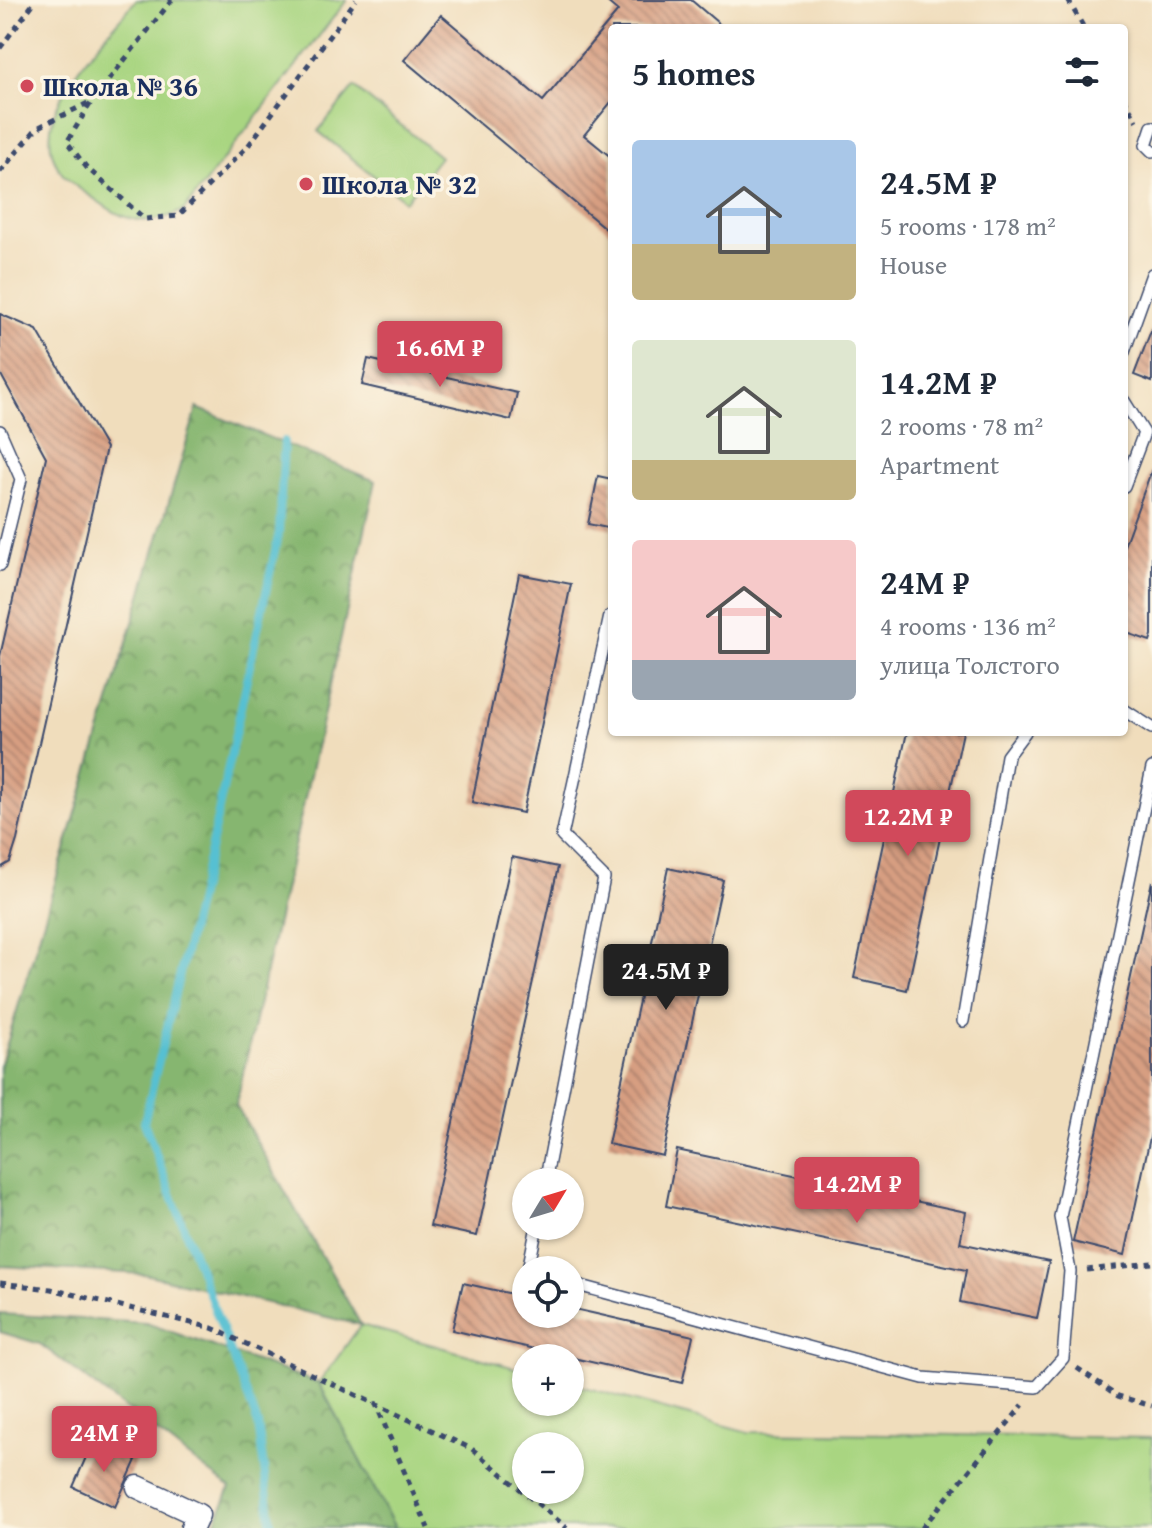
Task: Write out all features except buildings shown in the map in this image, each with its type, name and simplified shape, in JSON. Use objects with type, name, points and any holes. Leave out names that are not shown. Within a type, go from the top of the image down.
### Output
[{"type":"street","points":[[138,1487],[198,1515],[192,1528]]},
{"type":"lane","points":[[1152,127],[1146,145],[1152,151]]},
{"type":"lane","points":[[1128,341],[1152,274]]},
{"type":"lane","points":[[1128,407],[1144,433],[1128,475]]},
{"type":"lane","points":[[0,431],[21,479],[0,565]]},
{"type":"lane","points":[[548,1168],[604,878],[562,836],[608,625]]},
{"type":"lane","points":[[1128,713],[1152,728]]},
{"type":"lane","points":[[963,1021],[1007,756],[1022,736]]},
{"type":"lane","points":[[584,1287],[923,1378],[1037,1387],[1063,1358],[1070,1271],[1060,1217],[1152,768]]},
{"type":"path","points":[[0,48],[36,0]]},
{"type":"path","points":[[172,0],[92,101],[67,142],[87,168],[145,219],[178,216],[248,146],[356,0]]},
{"type":"path","points":[[1068,0],[1082,24]]},
{"type":"path","points":[[0,172],[37,128],[92,101]]},
{"type":"path","points":[[1070,1271],[1152,1263]]},
{"type":"path","points":[[0,1283],[51,1289],[212,1328],[472,1449],[567,1528]]},
{"type":"path","points":[[1063,1358],[1118,1396],[1152,1406]]},
{"type":"path","points":[[922,1528],[1037,1387]]},
{"type":"path","points":[[374,1401],[428,1528]]},
{"type":"green space","points":[[136,0],[347,0],[184,210],[150,220],[120,215],[78,188],[61,172],[51,150],[51,127],[58,104],[71,81]]},
{"type":"green space","points":[[354,87],[440,157],[405,201],[318,131]]},
{"type":"green space","points":[[197,408],[376,481],[236,1105],[361,1325],[144,1274],[0,1266],[0,1067]]},
{"type":"green space","points":[[0,1314],[146,1323],[319,1383],[395,1528],[213,1528],[230,1488],[40,1344],[0,1332]]},
{"type":"green space","points":[[361,1325],[512,1367],[512,1416],[584,1416],[584,1387],[748,1432],[1152,1438],[1152,1528],[395,1528],[319,1383]]},
{"type":"waterway","points":[[272,1528],[258,1424],[144,1122],[210,850],[279,532],[284,441]]},
{"type":"place","name":"Школа № 36","points":[[27,86]]},
{"type":"place","name":"Школа № 32","points":[[306,184]]}]
